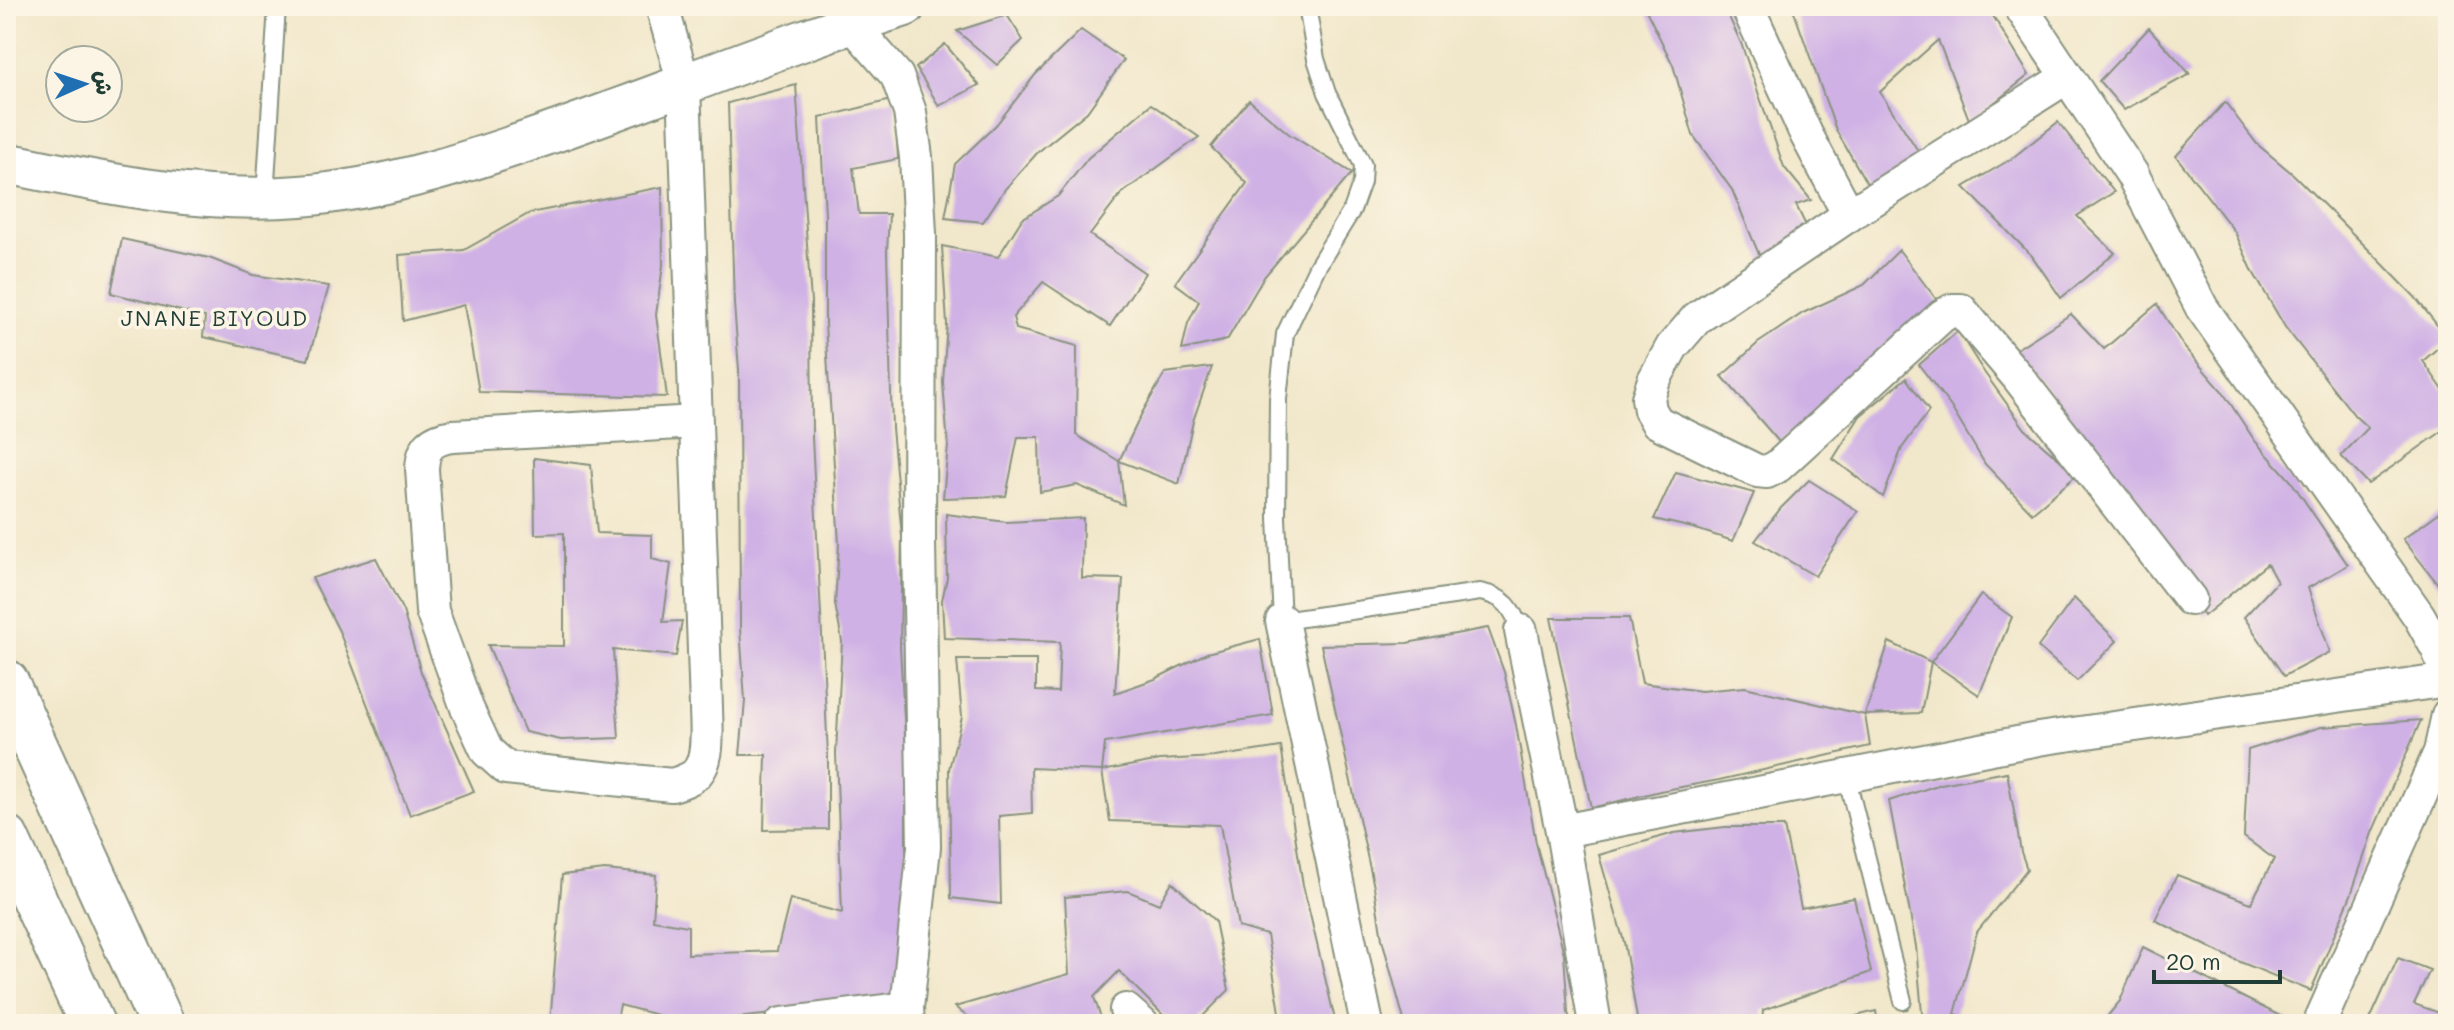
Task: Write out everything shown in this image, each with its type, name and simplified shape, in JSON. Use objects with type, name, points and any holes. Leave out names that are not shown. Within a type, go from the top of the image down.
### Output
[{"type":"main road","points":[[6,682],[162,1024]]},
{"type":"main road","points":[[6,838],[92,1024]]},
{"type":"street","points":[[662,6],[684,84],[696,422],[706,718],[701,768],[693,778],[672,785],[506,768],[487,751],[467,708],[432,611],[422,469],[422,456],[428,445],[453,436],[696,422]]},
{"type":"street","points":[[6,163],[181,195],[301,196],[358,187],[483,157],[905,6]]},
{"type":"street","points":[[1747,6],[1806,134],[1849,215]]},
{"type":"street","points":[[1562,831],[2038,739],[2448,678],[2438,650],[2419,616],[2202,308],[2132,174],[2020,6]]},
{"type":"street","points":[[781,1024],[907,1016],[920,895],[925,819],[919,541],[920,234],[916,157],[910,112],[897,76],[851,23]]},
{"type":"street","points":[[2067,77],[1849,215],[1697,318],[1672,347],[1654,380],[1648,398],[1650,410],[1657,422],[1757,471],[1767,472],[1778,466],[1942,316],[1952,310],[1961,310],[2017,376],[2190,599]]},
{"type":"street","points":[[1282,621],[1367,1024]]},
{"type":"street","points":[[1521,631],[1562,831],[1595,1024]]},
{"type":"street","points":[[2319,1024],[2440,752],[2448,715]]},
{"type":"lane","points":[[265,197],[277,6]]},
{"type":"lane","points":[[1307,6],[1316,59],[1327,93],[1363,165],[1362,182],[1352,210],[1317,267],[1285,334],[1278,399],[1277,518],[1282,621],[1480,592],[1504,600],[1512,608],[1521,631]]},
{"type":"lane","points":[[1846,775],[1903,1001]]},
{"type":"building","points":[[1644,6],[1724,6],[1741,43],[1784,167],[1811,200],[1796,205],[1810,234],[1763,264],[1732,190],[1693,135],[1673,65]]},
{"type":"building","points":[[1792,6],[1987,6],[2029,75],[1970,122],[1938,40],[1880,92],[1924,160],[1873,194],[1836,130]]},
{"type":"building","points":[[1007,15],[1023,40],[997,65],[957,31]]},
{"type":"building","points":[[2149,28],[2190,74],[2124,110],[2099,81]]},
{"type":"building","points":[[1081,30],[1124,60],[1087,112],[1038,152],[1005,189],[983,222],[945,218],[955,164],[996,125],[1036,74]]},
{"type":"building","points":[[945,44],[979,85],[939,106],[916,68]]},
{"type":"building","points":[[796,85],[811,302],[812,437],[828,755],[828,829],[764,830],[766,755],[740,755],[745,701],[740,628],[739,370],[728,103]]},
{"type":"building","points":[[895,99],[898,159],[853,168],[859,214],[889,214],[887,253],[892,428],[902,537],[900,647],[906,754],[906,921],[899,1001],[687,1023],[620,1005],[616,1024],[550,1024],[562,875],[605,870],[656,875],[653,920],[688,926],[688,954],[777,951],[790,899],[842,913],[836,753],[842,641],[835,604],[839,544],[825,324],[825,215],[820,118]]},
{"type":"building","points":[[1249,100],[1289,134],[1352,173],[1264,277],[1227,340],[1182,350],[1188,323],[1199,301],[1175,283],[1247,183],[1211,147]]},
{"type":"building","points":[[2225,102],[2257,144],[2294,175],[2377,258],[2414,296],[2448,339],[2423,361],[2448,397],[2448,427],[2368,484],[2341,456],[2368,428],[2355,416],[2285,327],[2253,272],[2235,232],[2176,156]]},
{"type":"building","points":[[1151,104],[1199,137],[1121,194],[1090,235],[1145,273],[1110,326],[1043,282],[1013,317],[1016,329],[1077,346],[1076,435],[1119,461],[1124,505],[1077,485],[1040,492],[1039,437],[1018,437],[1006,496],[943,498],[948,446],[943,382],[947,324],[942,246],[998,257],[1022,219],[1058,196],[1088,158]]},
{"type":"building","points":[[2058,122],[2114,192],[2077,216],[2115,253],[2061,298],[2032,256],[1964,187],[2011,159]]},
{"type":"building","points":[[662,187],[663,265],[656,315],[667,397],[479,392],[464,305],[403,321],[399,255],[464,250],[530,213]]},
{"type":"building","points":[[122,239],[209,258],[253,275],[329,286],[308,360],[203,337],[205,317],[111,293]]},
{"type":"building","points":[[1899,250],[1942,307],[1780,443],[1722,376],[1758,343],[1803,313],[1864,285]]},
{"type":"building","points":[[2157,304],[2184,347],[2222,391],[2255,441],[2291,481],[2348,565],[2308,588],[2330,652],[2284,676],[2244,617],[2277,582],[2267,564],[2204,616],[2175,563],[2094,457],[2066,413],[2015,350],[2071,314],[2104,349]]},
{"type":"building","points":[[1958,331],[2025,429],[2077,475],[2032,513],[1985,464],[1951,407],[1919,365]]},
{"type":"building","points":[[1212,367],[1193,421],[1179,484],[1119,461],[1165,373]]},
{"type":"building","points":[[1906,378],[1929,411],[1902,448],[1883,497],[1833,459],[1860,416]]},
{"type":"building","points":[[534,458],[591,465],[597,533],[652,535],[652,559],[671,564],[663,622],[682,621],[676,656],[613,650],[619,738],[561,740],[525,732],[488,645],[564,646],[564,533],[535,534]]},
{"type":"building","points":[[1676,472],[1754,493],[1733,541],[1654,519]]},
{"type":"building","points":[[1809,480],[1858,511],[1815,576],[1755,541],[1781,508]]},
{"type":"building","points":[[2448,506],[2448,597],[2403,539]]},
{"type":"building","points":[[946,514],[1006,522],[1083,518],[1082,578],[1123,579],[1115,693],[1155,679],[1207,653],[1260,639],[1273,715],[1105,743],[1102,771],[1031,768],[1032,813],[999,816],[1001,904],[951,898],[949,769],[962,717],[957,660],[1036,660],[1036,691],[1058,692],[1060,642],[944,638],[942,600],[947,578]]},
{"type":"building","points":[[376,558],[403,611],[421,672],[474,791],[410,815],[339,631],[312,578]]},
{"type":"building","points":[[1981,595],[2012,617],[1979,695],[1931,662]]},
{"type":"building","points":[[2074,598],[2117,641],[2077,681],[2038,647]]},
{"type":"building","points":[[1551,618],[1629,618],[1642,683],[1701,691],[1745,687],[1865,715],[1870,746],[1591,808]]},
{"type":"building","points":[[1488,628],[1504,672],[1516,725],[1536,843],[1564,954],[1568,1013],[1572,1024],[1405,1024],[1382,939],[1374,887],[1321,645],[1407,643]]},
{"type":"building","points":[[1889,642],[1931,662],[1921,713],[1865,715]]},
{"type":"building","points":[[2421,720],[2372,833],[2351,895],[2311,991],[2233,959],[2155,920],[2177,875],[2251,903],[2274,859],[2244,837],[2248,750],[2321,727]]},
{"type":"building","points":[[1281,747],[1303,885],[1336,1024],[1282,1024],[1267,935],[1238,927],[1220,825],[1110,821],[1102,771],[1160,760],[1215,757]]},
{"type":"building","points":[[2007,772],[2021,852],[2027,869],[1977,932],[1955,1014],[1985,1024],[1923,1024],[1916,946],[1889,801],[1941,784]]},
{"type":"building","points":[[1725,827],[1784,827],[1801,908],[1854,898],[1871,972],[1763,1010],[1762,1024],[1638,1024],[1624,942],[1599,855],[1674,833]]},
{"type":"building","points":[[1172,882],[1215,921],[1229,990],[1195,1024],[1172,1024],[1119,971],[1094,997],[1103,1024],[976,1024],[955,1007],[1069,974],[1065,897],[1128,891],[1159,904]]},
{"type":"building","points":[[2143,947],[2296,1024],[2101,1024],[2120,1001]]},
{"type":"building","points":[[2398,958],[2430,970],[2414,1004],[2448,1016],[2448,1024],[2368,1024]]},
{"type":"building","points":[[1876,1011],[1878,1024],[1828,1024],[1828,1023]]},
{"type":"district","name":"JNANE BIYOUD","points":[[215,317]]}]
